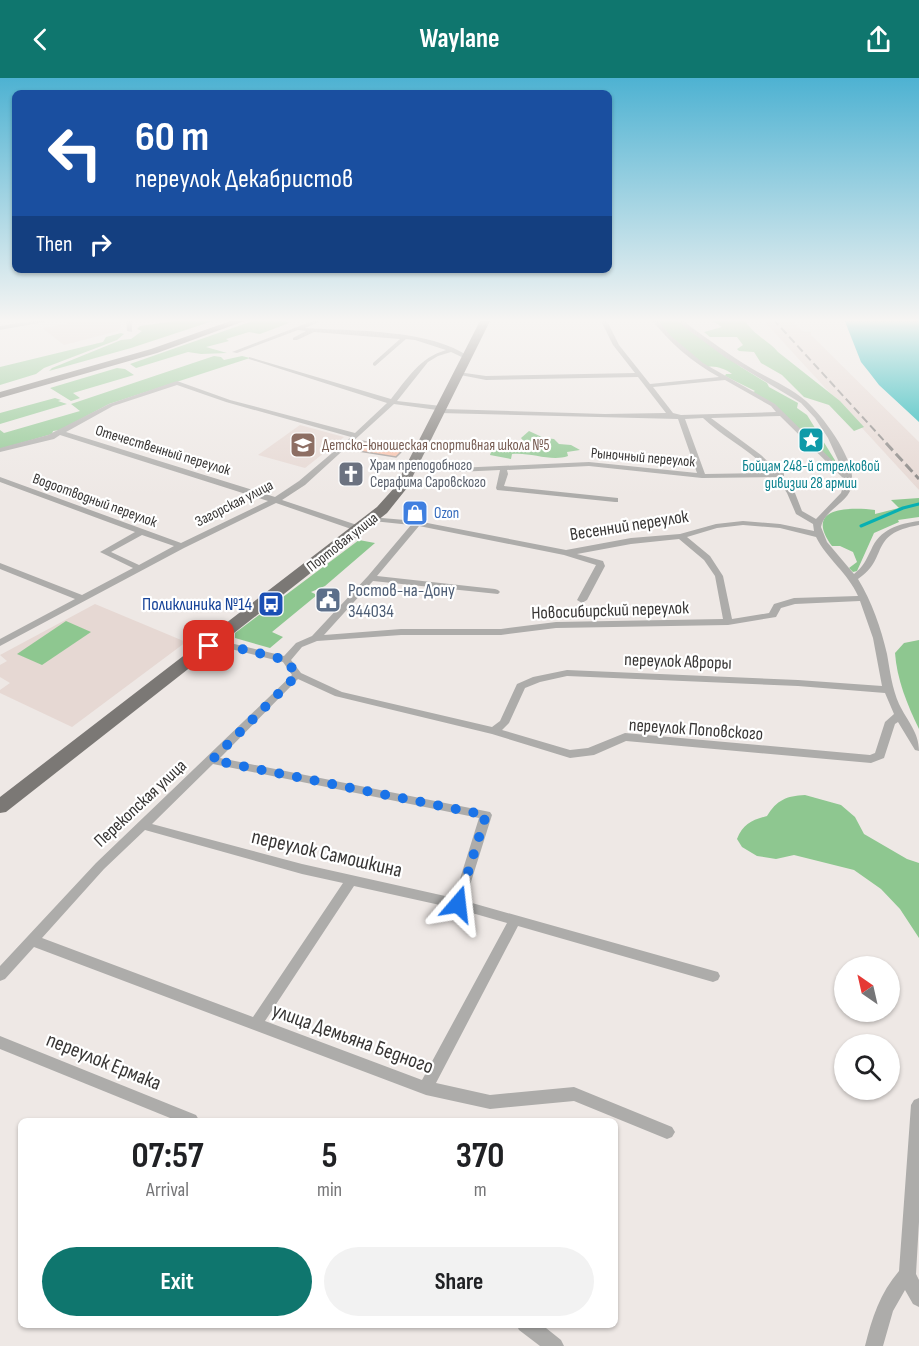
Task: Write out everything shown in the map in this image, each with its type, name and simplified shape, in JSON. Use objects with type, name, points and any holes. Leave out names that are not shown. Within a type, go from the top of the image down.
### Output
[{"type":"main road","points":[[0,389],[39,378]]},
{"type":"main road","points":[[0,395],[59,378]]},
{"type":"main road","name":"Портовая улица","points":[[0,807],[373,519],[401,488],[456,378]]},
{"type":"street","points":[[316,378],[392,402],[440,409],[605,416],[671,415],[681,417],[783,414]]},
{"type":"street","name":"Загорская улица","points":[[0,643],[181,546],[276,500],[302,483],[356,436],[392,402],[412,378]]},
{"type":"street","points":[[641,378],[671,415]]},
{"type":"street","points":[[647,386],[724,378]]},
{"type":"street","points":[[726,378],[773,405],[849,480]]},
{"type":"street","points":[[762,378],[802,401],[837,449],[849,480],[842,497],[817,523]]},
{"type":"street","points":[[0,450],[61,433],[111,405],[177,383],[228,401],[356,436]]},
{"type":"street","points":[[705,416],[781,475],[794,496],[799,512],[817,523],[819,535],[854,578],[864,598],[880,644],[888,690],[899,716],[919,747]]},
{"type":"street","points":[[681,417],[702,476]]},
{"type":"street","name":"Отечественный переулок","points":[[61,433],[276,500],[360,529]]},
{"type":"street","name":"Рыночный переулок","points":[[412,467],[457,470],[589,464],[702,476],[781,475]]},
{"type":"street","points":[[502,468],[504,474],[500,488],[615,500]]},
{"type":"street","name":"Водоотводный переулок","points":[[0,479],[181,546]]},
{"type":"street","name":"Весенний переулок","points":[[373,519],[417,523],[566,553],[631,541],[681,536],[716,526],[743,523],[780,526],[819,535]]},
{"type":"street","points":[[286,660],[299,645],[315,638],[371,578],[417,523]]},
{"type":"street","points":[[854,578],[870,566],[880,541],[885,535],[905,525],[919,523]]},
{"type":"street","points":[[139,568],[104,552],[141,531]]},
{"type":"street","points":[[681,536],[707,558],[718,576],[728,622]]},
{"type":"street","points":[[566,553],[600,562],[601,566],[582,600]]},
{"type":"street","points":[[0,566],[83,600]]},
{"type":"street","points":[[371,578],[495,592]]},
{"type":"street","name":"Новосибирский переулок","points":[[315,638],[392,632],[501,632],[556,625],[728,622],[773,615],[777,606],[794,601],[864,598]]},
{"type":"street","points":[[214,642],[286,660],[297,675]]},
{"type":"street","name":"переулок Авроры","points":[[494,731],[504,723],[521,686],[537,679],[567,673],[798,683],[888,690]]},
{"type":"street","name":"переулок Поповского","points":[[297,675],[339,694],[494,731],[570,754],[590,752],[626,737],[871,759],[880,755],[890,722],[899,716]]},
{"type":"street","name":"Перекопская улица","points":[[0,975],[141,825],[212,760],[297,675]]},
{"type":"street","points":[[212,760],[486,815],[458,904]]},
{"type":"street","name":"переулок Самошкина","points":[[141,825],[302,869],[458,904],[713,976]]},
{"type":"street","points":[[255,1025],[352,879]]},
{"type":"street","points":[[426,1088],[515,920]]},
{"type":"street","name":"улица Демьяна Бедного","points":[[31,940],[426,1088],[490,1102],[574,1094],[667,1132]]},
{"type":"street","name":"переулок Ермака","points":[[0,1042],[186,1118]]},
{"type":"street","points":[[919,1105],[907,1275],[919,1298]]},
{"type":"street","points":[[874,1346],[881,1316],[891,1292],[907,1275]]},
{"type":"street","points":[[530,1328],[555,1346]]},
{"type":"shaded area","points":[[816,378],[855,378],[919,442],[919,490]]},
{"type":"shaded area","name":"Детско-юношеская спортивная школа №5","points":[[300,425],[344,437],[305,468],[258,455]]},
{"type":"shaded area","points":[[95,604],[186,642],[72,727],[0,693],[0,690],[10,683],[0,677],[0,665],[7,661],[0,655]]},
{"type":"green space","points":[[0,378],[22,378],[0,385]]},
{"type":"green space","points":[[83,378],[123,378],[73,393],[80,398],[71,401],[50,388]]},
{"type":"green space","points":[[148,378],[188,378],[109,404],[60,430],[53,431],[52,434],[0,449],[0,430],[4,433],[80,411],[71,404]]},
{"type":"green space","points":[[729,378],[759,378],[769,387],[798,403],[797,408],[807,415],[841,470],[804,433],[807,432],[798,428],[775,405],[753,392],[755,391]]},
{"type":"green space","points":[[785,378],[811,378],[840,401],[864,427],[854,431],[829,405],[804,397]]},
{"type":"green space","points":[[55,398],[67,404],[0,424],[0,413]]},
{"type":"green space","points":[[529,431],[580,450],[567,452],[568,456],[561,458],[512,454],[511,459],[490,455],[492,449],[507,449],[509,443],[524,442],[521,438]]},
{"type":"green space","points":[[919,498],[919,517],[898,520],[899,522],[874,533],[857,571],[853,572],[849,568],[857,562],[853,552],[840,546],[832,546],[824,533],[823,524],[826,517],[833,512],[864,509],[875,510],[875,514],[899,508],[891,500]]},
{"type":"green space","points":[[359,540],[375,543],[325,586],[311,592],[317,595],[272,632],[283,637],[270,648],[235,638],[235,633]]},
{"type":"green space","points":[[66,621],[91,632],[42,665],[17,654]]},
{"type":"green space","points":[[919,640],[919,729],[903,692],[895,653],[904,643]]},
{"type":"green space","points":[[805,795],[841,805],[855,817],[864,834],[907,859],[919,863],[919,938],[900,909],[881,889],[854,870],[794,855],[776,859],[757,856],[742,847],[737,839],[745,826],[767,816],[774,806],[783,800],[792,796]]},
{"type":"water","points":[[874,378],[919,378],[919,422]]},
{"type":"building","points":[[361,441],[405,448],[396,457],[352,450]]},
{"type":"waterway","points":[[861,526],[903,508],[919,504]]},
{"type":"railway","points":[[827,378],[888,445]]},
{"type":"railway","points":[[886,443],[919,479]]},
{"type":"place","name":"Бойцам 248-й стрелковой дивизии 28 армии","points":[[811,440]]},
{"type":"place","name":"Детско-юношеская спортивная школа №5","points":[[303,445]]},
{"type":"place","name":"Храм преподобного Серафима Саровского","points":[[351,474]]},
{"type":"place","name":"Ozon","points":[[415,513]]},
{"type":"place","name":"Ростов-на-Дону 344034","points":[[328,600]]},
{"type":"place","name":"Поликлиника №14","points":[[271,604]]},
{"type":"route","points":[[209,646],[214,642],[229,644],[286,660],[297,675],[212,760],[486,815],[458,904]]}]
